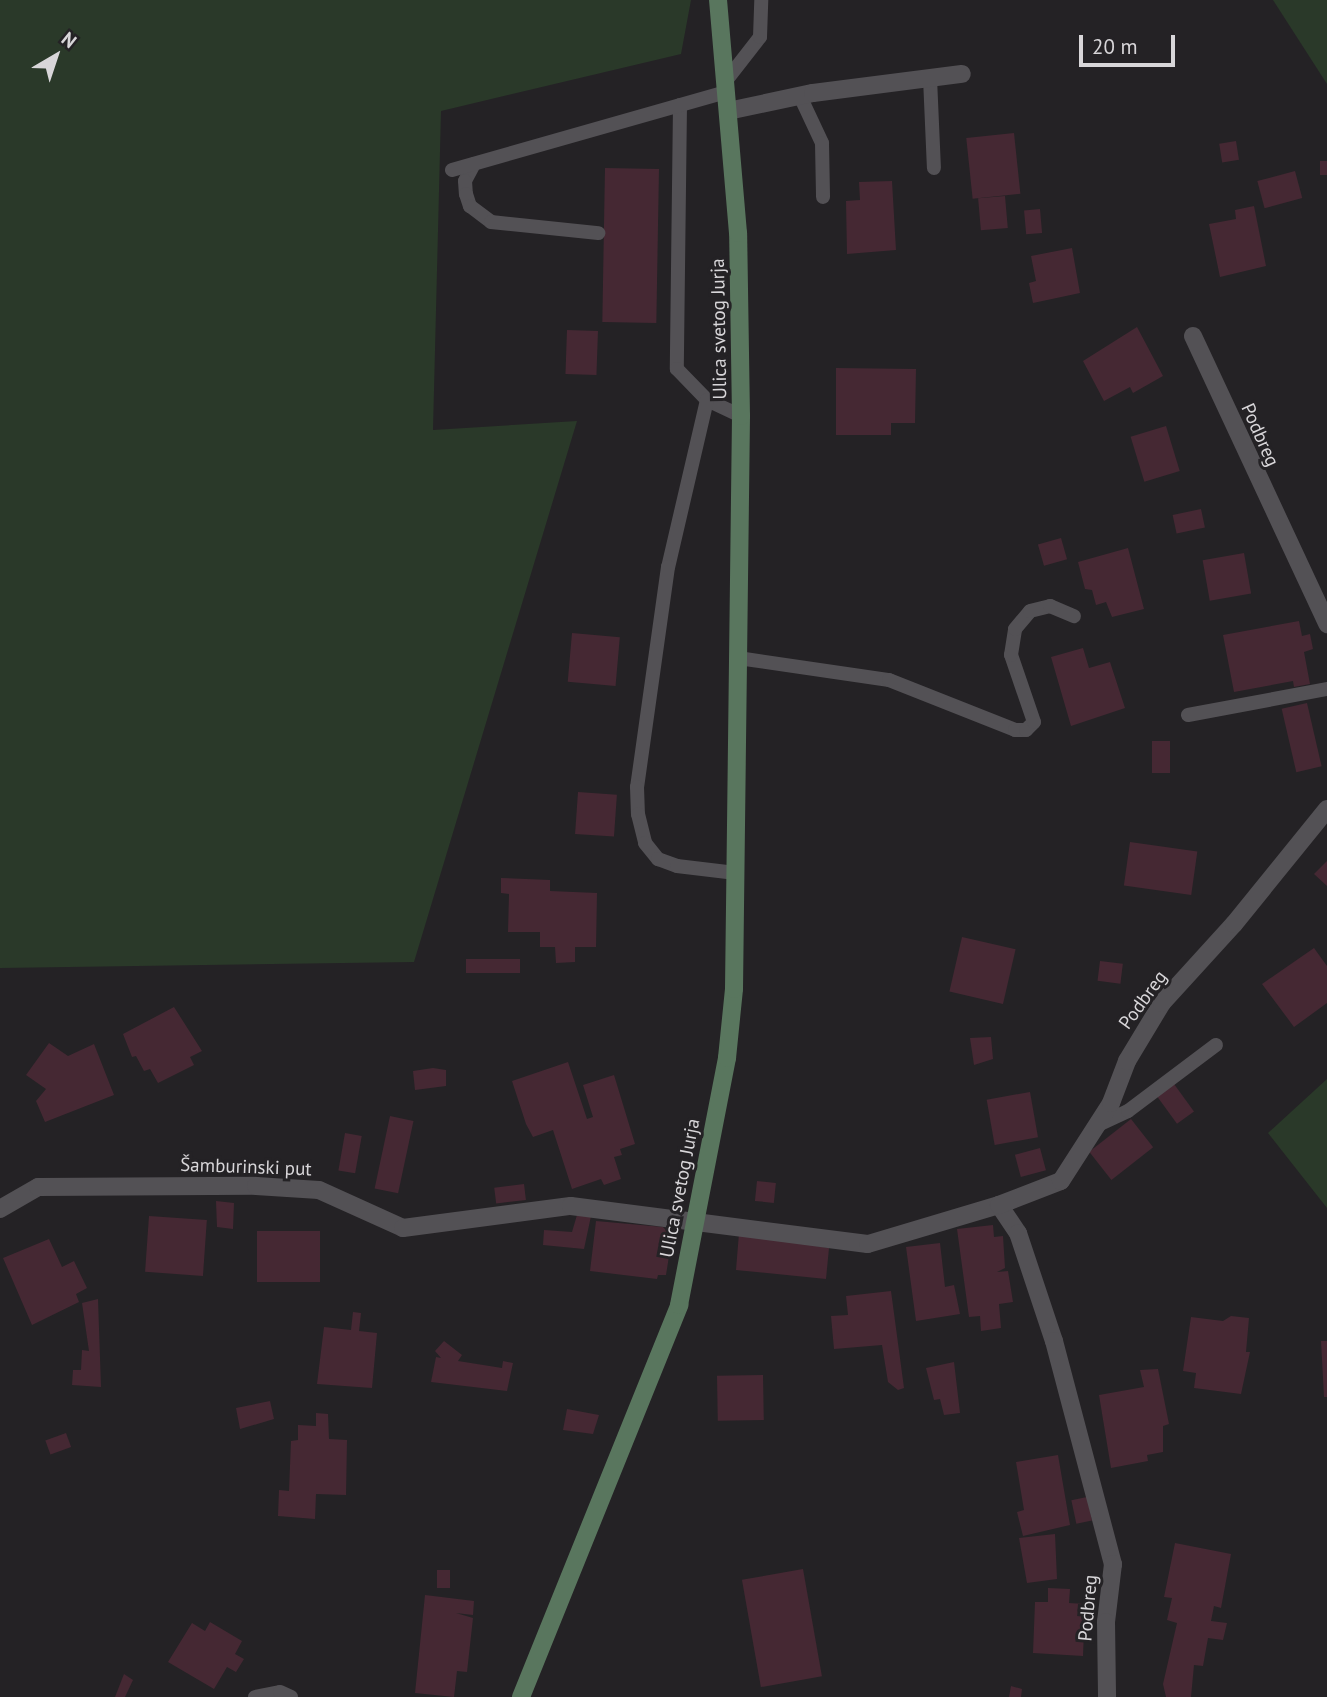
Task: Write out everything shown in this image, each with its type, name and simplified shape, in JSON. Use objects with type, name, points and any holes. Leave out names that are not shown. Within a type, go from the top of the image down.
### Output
[{"type":"main road","name":"Ulica svetog Jurja","points":[[521,1697],[679,1305],[727,1058],[734,989],[741,416],[738,233],[718,0]]},
{"type":"street","points":[[728,111],[800,96],[962,74]]},
{"type":"street","name":"Podbreg","points":[[1194,336],[1327,624]]},
{"type":"street","name":"Podbreg","points":[[695,1220],[868,1244],[999,1205],[1061,1181],[1095,1127],[1163,1003],[1234,925],[1327,809]]},
{"type":"street","name":"Šamburinski put","points":[[0,1209],[38,1188],[256,1186],[319,1190],[403,1228],[572,1206],[695,1220]]},
{"type":"street","name":"Podbreg","points":[[999,1205],[1018,1233],[1054,1341],[1113,1564],[1106,1622],[1107,1697]]},
{"type":"lane","points":[[452,170],[680,105],[726,87],[760,37],[761,0]]},
{"type":"lane","points":[[930,78],[934,168]]},
{"type":"lane","points":[[800,96],[822,143],[823,197]]},
{"type":"lane","points":[[680,105],[677,369],[707,400],[741,416]]},
{"type":"lane","points":[[474,164],[465,181],[466,194],[470,206],[491,222],[598,233]]},
{"type":"lane","points":[[707,400],[668,567],[638,801],[645,843],[658,859],[677,866],[736,873]]},
{"type":"lane","points":[[738,658],[889,680],[1015,730],[1026,730],[1034,722],[1011,655],[1015,629],[1030,611],[1050,606],[1074,616]]},
{"type":"lane","points":[[1188,715],[1327,689]]},
{"type":"lane","points":[[1095,1127],[1128,1111],[1216,1045]]},
{"type":"lane","points":[[255,1697],[280,1692],[291,1697]]},
{"type":"green space","points":[[0,0],[691,0],[681,54],[441,111],[433,430],[577,421],[414,962],[0,968]]},
{"type":"green space","points":[[1273,0],[1327,0],[1327,84]]},
{"type":"green space","points":[[1327,1079],[1327,1208],[1268,1133]]},
{"type":"building","points":[[1014,133],[1020,194],[973,199],[966,138]]},
{"type":"building","points":[[1236,141],[1239,160],[1222,162],[1219,144]]},
{"type":"building","points":[[1320,161],[1327,161],[1327,175],[1320,175]]},
{"type":"building","points":[[605,168],[659,169],[656,323],[602,322]]},
{"type":"building","points":[[1295,171],[1302,198],[1265,208],[1257,181]]},
{"type":"building","points":[[892,181],[896,250],[847,254],[846,201],[860,200],[859,182]]},
{"type":"building","points":[[1005,196],[1008,228],[981,230],[978,198]]},
{"type":"building","points":[[1254,206],[1266,266],[1220,277],[1209,224],[1236,219],[1235,210]]},
{"type":"building","points":[[1040,209],[1042,233],[1026,234],[1024,210]]},
{"type":"building","points":[[1072,248],[1080,293],[1033,303],[1029,283],[1036,281],[1031,256]]},
{"type":"building","points":[[1137,327],[1163,376],[1133,393],[1130,387],[1104,401],[1083,361]]},
{"type":"building","points":[[567,330],[598,331],[596,375],[565,374]]},
{"type":"building","points":[[836,368],[916,369],[915,423],[891,423],[891,435],[836,435]]},
{"type":"building","points":[[1166,426],[1180,471],[1144,482],[1131,437]]},
{"type":"building","points":[[1201,509],[1205,528],[1177,534],[1173,515]]},
{"type":"building","points":[[1061,538],[1067,559],[1044,566],[1038,545]]},
{"type":"building","points":[[1128,548],[1144,609],[1112,617],[1106,602],[1096,605],[1092,590],[1085,589],[1078,562]]},
{"type":"building","points":[[1244,553],[1251,593],[1210,601],[1203,560]]},
{"type":"building","points":[[1299,621],[1302,636],[1310,634],[1313,649],[1304,652],[1310,684],[1294,687],[1293,681],[1234,692],[1223,635]]},
{"type":"building","points":[[572,633],[620,637],[616,686],[568,682]]},
{"type":"building","points":[[1083,648],[1089,668],[1110,662],[1125,708],[1071,726],[1051,657]]},
{"type":"building","points":[[1307,703],[1322,766],[1296,772],[1282,709]]},
{"type":"building","points":[[1152,741],[1170,741],[1170,773],[1152,773]]},
{"type":"building","points":[[578,792],[617,795],[614,837],[575,834]]},
{"type":"building","points":[[1130,842],[1197,851],[1191,895],[1124,886]]},
{"type":"building","points":[[1327,861],[1327,886],[1314,874]]},
{"type":"building","points":[[501,878],[550,880],[550,891],[597,893],[596,947],[575,947],[575,962],[556,963],[555,947],[540,947],[540,932],[508,932],[509,894],[501,893]]},
{"type":"building","points":[[962,937],[1016,949],[1003,1004],[949,992]]},
{"type":"building","points":[[1314,948],[1327,966],[1327,1003],[1294,1027],[1262,984]]},
{"type":"building","points":[[466,959],[520,959],[520,973],[466,973]]},
{"type":"building","points":[[1100,961],[1123,964],[1120,984],[1098,981]]},
{"type":"building","points":[[174,1007],[202,1051],[190,1057],[194,1065],[158,1083],[150,1069],[144,1071],[136,1056],[132,1057],[123,1034]]},
{"type":"building","points":[[991,1037],[993,1059],[974,1065],[970,1038]]},
{"type":"building","points":[[49,1043],[68,1056],[94,1044],[114,1095],[45,1122],[36,1101],[46,1089],[26,1075]]},
{"type":"building","points":[[568,1062],[587,1119],[593,1117],[583,1085],[614,1075],[635,1144],[620,1149],[622,1155],[614,1157],[621,1179],[604,1185],[601,1179],[572,1189],[553,1130],[533,1137],[526,1124],[512,1081]]},
{"type":"building","points":[[433,1068],[446,1070],[446,1086],[415,1090],[413,1071]]},
{"type":"building","points":[[1174,1084],[1194,1112],[1177,1124],[1157,1096]]},
{"type":"building","points":[[1030,1092],[1038,1137],[995,1145],[987,1100]]},
{"type":"building","points":[[390,1116],[413,1121],[398,1193],[375,1188]]},
{"type":"building","points":[[1131,1119],[1153,1147],[1111,1180],[1089,1152]]},
{"type":"building","points":[[345,1133],[362,1136],[355,1173],[338,1170]]},
{"type":"building","points":[[1040,1148],[1046,1170],[1021,1177],[1015,1155]]},
{"type":"building","points":[[757,1181],[776,1183],[774,1203],[755,1201]]},
{"type":"building","points":[[524,1184],[526,1200],[496,1204],[494,1188]]},
{"type":"building","points":[[216,1201],[234,1203],[233,1229],[217,1227]]},
{"type":"building","points":[[577,1215],[591,1216],[584,1249],[543,1245],[544,1230],[572,1232]]},
{"type":"building","points":[[149,1216],[207,1220],[203,1276],[145,1272]]},
{"type":"building","points":[[596,1221],[663,1227],[672,1237],[666,1275],[658,1275],[657,1279],[590,1271]]},
{"type":"building","points":[[993,1225],[994,1237],[1003,1236],[1005,1268],[997,1272],[1008,1271],[1013,1302],[999,1304],[1001,1328],[981,1331],[980,1316],[969,1317],[957,1229]]},
{"type":"building","points":[[257,1231],[320,1231],[320,1282],[257,1282]]},
{"type":"building","points":[[739,1233],[829,1248],[826,1279],[736,1270]]},
{"type":"building","points":[[49,1239],[62,1267],[74,1261],[87,1288],[76,1294],[79,1302],[32,1325],[3,1258]]},
{"type":"building","points":[[940,1243],[945,1287],[954,1285],[960,1314],[916,1321],[906,1247]]},
{"type":"building","points":[[891,1291],[904,1388],[898,1390],[888,1382],[882,1345],[834,1349],[831,1316],[848,1315],[846,1296]]},
{"type":"building","points":[[98,1299],[101,1387],[72,1385],[73,1370],[81,1370],[82,1350],[89,1351],[82,1303]]},
{"type":"building","points":[[353,1312],[361,1313],[359,1331],[377,1333],[372,1388],[317,1384],[324,1327],[351,1330]]},
{"type":"building","points":[[1231,1316],[1249,1318],[1246,1352],[1250,1352],[1241,1394],[1194,1388],[1196,1373],[1183,1371],[1191,1317],[1223,1321]]},
{"type":"building","points":[[444,1341],[462,1355],[458,1361],[502,1368],[503,1361],[513,1363],[507,1391],[431,1382],[436,1357],[441,1358],[435,1351]]},
{"type":"building","points":[[1321,1341],[1327,1341],[1327,1397],[1324,1397]]},
{"type":"building","points":[[954,1362],[960,1413],[944,1415],[940,1399],[934,1400],[926,1368]]},
{"type":"building","points":[[1158,1369],[1169,1424],[1163,1426],[1163,1452],[1147,1455],[1148,1461],[1111,1468],[1099,1395],[1144,1387],[1140,1370]]},
{"type":"building","points":[[763,1375],[764,1420],[718,1421],[717,1376]]},
{"type":"building","points":[[270,1401],[274,1419],[240,1429],[236,1408]]},
{"type":"building","points":[[567,1409],[599,1415],[593,1434],[563,1430]]},
{"type":"building","points":[[316,1413],[328,1414],[329,1439],[347,1440],[346,1495],[316,1494],[315,1519],[278,1516],[279,1490],[289,1491],[291,1441],[298,1440],[298,1425],[316,1426]]},
{"type":"building","points":[[66,1433],[71,1447],[50,1455],[45,1441]]},
{"type":"building","points":[[1058,1455],[1070,1525],[1023,1536],[1017,1512],[1024,1510],[1016,1462]]},
{"type":"building","points":[[1087,1497],[1092,1520],[1076,1524],[1071,1500]]},
{"type":"building","points":[[1055,1534],[1057,1579],[1027,1583],[1019,1538]]},
{"type":"building","points":[[1175,1543],[1231,1554],[1221,1608],[1214,1606],[1211,1621],[1227,1623],[1223,1640],[1208,1638],[1203,1666],[1194,1665],[1191,1697],[1166,1697],[1163,1684],[1177,1623],[1167,1620],[1172,1598],[1164,1597]]},
{"type":"building","points":[[803,1569],[822,1676],[761,1687],[742,1580]]},
{"type":"building","points":[[437,1570],[450,1570],[450,1588],[437,1588]]},
{"type":"building","points":[[1048,1588],[1070,1589],[1069,1603],[1085,1604],[1083,1656],[1033,1653],[1035,1602],[1048,1602]]},
{"type":"building","points":[[425,1595],[474,1601],[473,1615],[456,1613],[473,1618],[467,1672],[457,1671],[454,1697],[415,1693]]},
{"type":"building","points":[[210,1622],[242,1641],[235,1654],[244,1659],[236,1672],[227,1667],[214,1689],[168,1662],[192,1623],[205,1631]]},
{"type":"building","points":[[124,1674],[133,1680],[125,1697],[115,1697]]},
{"type":"building","points":[[1011,1686],[1022,1689],[1021,1697],[1009,1697]]}]
